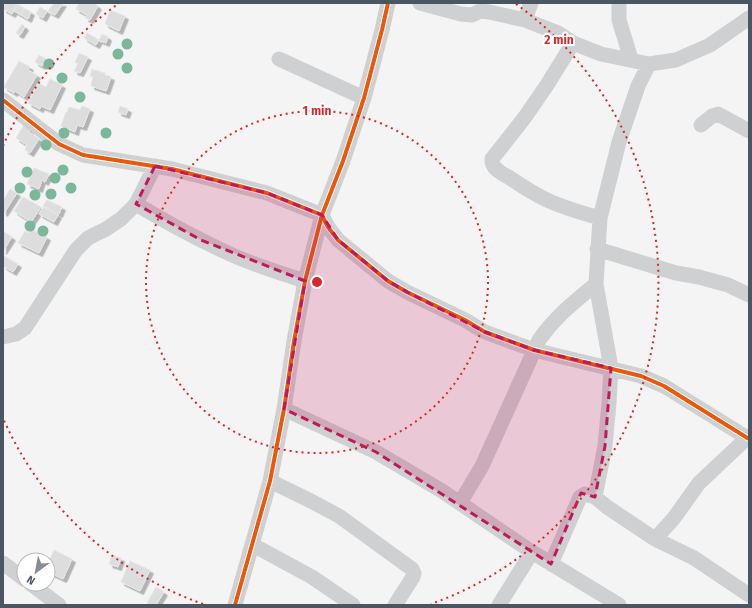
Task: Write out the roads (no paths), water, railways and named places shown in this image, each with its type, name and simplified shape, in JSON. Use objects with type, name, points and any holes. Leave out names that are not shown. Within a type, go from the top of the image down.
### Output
[{"type":"street","points":[[235,605],[270,481],[284,409],[294,341],[305,282],[322,215],[343,161],[364,98],[388,3]]},
{"type":"street","points":[[420,3],[461,14],[472,15],[480,11],[526,20],[558,33],[573,43],[602,54],[649,64],[676,60],[710,45],[749,18]]},
{"type":"street","points":[[526,20],[532,3]]},
{"type":"street","points":[[619,3],[619,20],[631,59]]},
{"type":"street","points":[[573,43],[547,85],[525,117],[492,159],[492,162],[496,169],[546,200],[600,218]]},
{"type":"street","points":[[279,59],[364,98]]},
{"type":"street","points":[[595,497],[605,446],[611,368],[596,284],[600,218],[619,142],[638,86],[649,64]]},
{"type":"street","points":[[3,100],[59,144],[83,155],[172,169],[267,193],[322,215],[328,227],[338,240],[388,282],[407,292],[465,320],[485,332],[534,350],[641,376],[664,386],[748,438],[699,483],[674,518],[655,540]]},
{"type":"street","points":[[701,125],[712,116],[718,114],[749,131]]},
{"type":"street","points":[[3,337],[16,334],[25,328],[76,250],[88,238],[106,230],[121,219],[136,204],[154,166]]},
{"type":"street","points":[[136,204],[231,255],[305,282]]},
{"type":"street","points":[[597,249],[676,273],[728,285],[749,295]]},
{"type":"street","points":[[460,503],[482,466],[522,380],[534,350],[551,324],[563,311],[596,284]]},
{"type":"street","points":[[284,409],[376,452],[460,503],[532,552],[619,605]]},
{"type":"street","points":[[270,481],[339,516],[412,569],[414,573],[413,578],[395,605]]},
{"type":"street","points":[[551,564],[580,497],[585,494],[595,497],[655,540],[694,558],[749,595]]},
{"type":"street","points":[[253,545],[312,577],[353,605]]},
{"type":"street","points":[[499,605],[532,552]]},
{"type":"street","points":[[3,563],[16,573]]},
{"type":"street","points":[[42,592],[59,605]]}]
